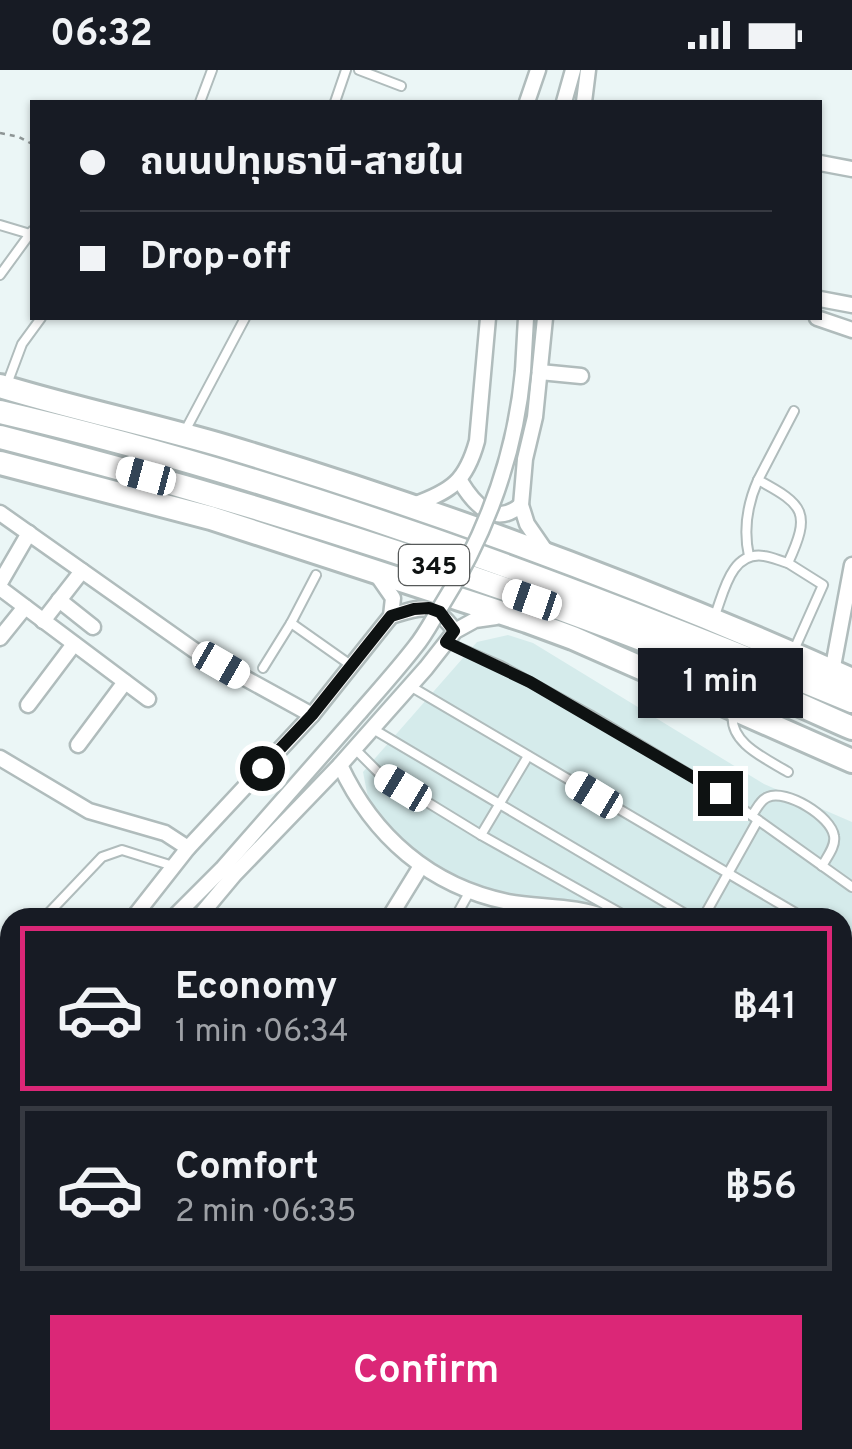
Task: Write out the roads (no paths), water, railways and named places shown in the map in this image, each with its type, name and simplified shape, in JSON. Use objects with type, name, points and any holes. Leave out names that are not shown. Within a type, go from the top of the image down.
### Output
[{"type":"main road","points":[[3,387],[224,446],[412,505],[713,619],[842,676]]},
{"type":"main road","name":"345","points":[[0,412],[222,470],[541,577],[717,657],[852,728]]},
{"type":"main road","points":[[2,438],[60,478]]},
{"type":"main road","name":"345","points":[[2,438],[216,495],[852,701]]},
{"type":"main road","points":[[0,463],[211,518],[527,621],[852,761]]},
{"type":"main road","points":[[598,574],[717,657]]},
{"type":"main road","points":[[573,638],[717,657]]},
{"type":"street","points":[[528,100],[538,70]]},
{"type":"street","points":[[565,100],[573,70]]},
{"type":"street","points":[[584,100],[588,70]]},
{"type":"street","points":[[822,163],[852,169]]},
{"type":"street","points":[[822,299],[852,305]]},
{"type":"street","points":[[412,505],[438,496],[460,480],[473,456],[488,320]]},
{"type":"street","points":[[183,908],[222,869],[418,644],[458,580],[480,538],[512,444],[520,411],[526,320]]},
{"type":"street","points":[[545,320],[536,417],[525,459],[521,505],[527,524],[548,555]]},
{"type":"street","points":[[822,320],[852,330]]},
{"type":"street","points":[[540,372],[581,376]]},
{"type":"street","points":[[460,480],[472,501],[484,510],[502,514],[521,505]]},
{"type":"street","points":[[0,513],[194,650],[312,715]]},
{"type":"street","points":[[28,533],[0,585],[148,699]]},
{"type":"street","points":[[842,676],[852,565]]},
{"type":"street","points":[[140,908],[188,848],[312,715],[391,616],[393,598],[374,570]]},
{"type":"street","points":[[44,621],[82,571]]},
{"type":"street","points":[[59,600],[94,627]]},
{"type":"street","points":[[0,638],[25,607]]},
{"type":"street","points":[[391,616],[429,608],[440,612],[450,636]]},
{"type":"street","points":[[207,908],[355,749],[450,636],[475,620],[492,616],[527,621]]},
{"type":"street","points":[[28,705],[74,644]]},
{"type":"street","points":[[78,744],[125,682]]},
{"type":"street","points":[[0,758],[89,811],[165,833],[188,848]]},
{"type":"street","points":[[340,765],[368,816],[389,840],[422,866],[514,908]]},
{"type":"street","points":[[395,908],[422,866]]},
{"type":"lane","points":[[204,100],[212,70]]},
{"type":"lane","points":[[335,100],[346,70]]},
{"type":"lane","points":[[358,70],[401,86]]},
{"type":"lane","points":[[0,224],[30,232]]},
{"type":"lane","points":[[0,274],[30,233]]},
{"type":"lane","points":[[3,387],[22,344],[40,320]]},
{"type":"lane","points":[[183,436],[244,320]]},
{"type":"lane","points":[[749,556],[744,535],[751,496],[794,411]]},
{"type":"lane","points":[[758,480],[791,498],[800,512],[798,542],[788,563]]},
{"type":"lane","points":[[713,619],[733,571],[749,556],[788,563],[823,585],[848,586]]},
{"type":"lane","points":[[264,668],[316,574]]},
{"type":"lane","points":[[792,654],[823,585]]},
{"type":"lane","points":[[291,623],[352,666]]},
{"type":"lane","points":[[450,636],[720,793],[852,887]]},
{"type":"lane","points":[[410,686],[787,908]]},
{"type":"lane","points":[[734,709],[731,720],[744,743],[788,772]]},
{"type":"lane","points":[[372,729],[675,908]]},
{"type":"lane","points":[[355,749],[378,772],[611,908]]},
{"type":"lane","points":[[480,834],[528,756]]},
{"type":"lane","points":[[709,908],[762,802],[770,796],[802,804],[825,818],[835,842],[822,866]]},
{"type":"lane","points":[[54,908],[102,857],[122,850],[173,866]]},
{"type":"lane","points":[[461,908],[471,890]]}]
